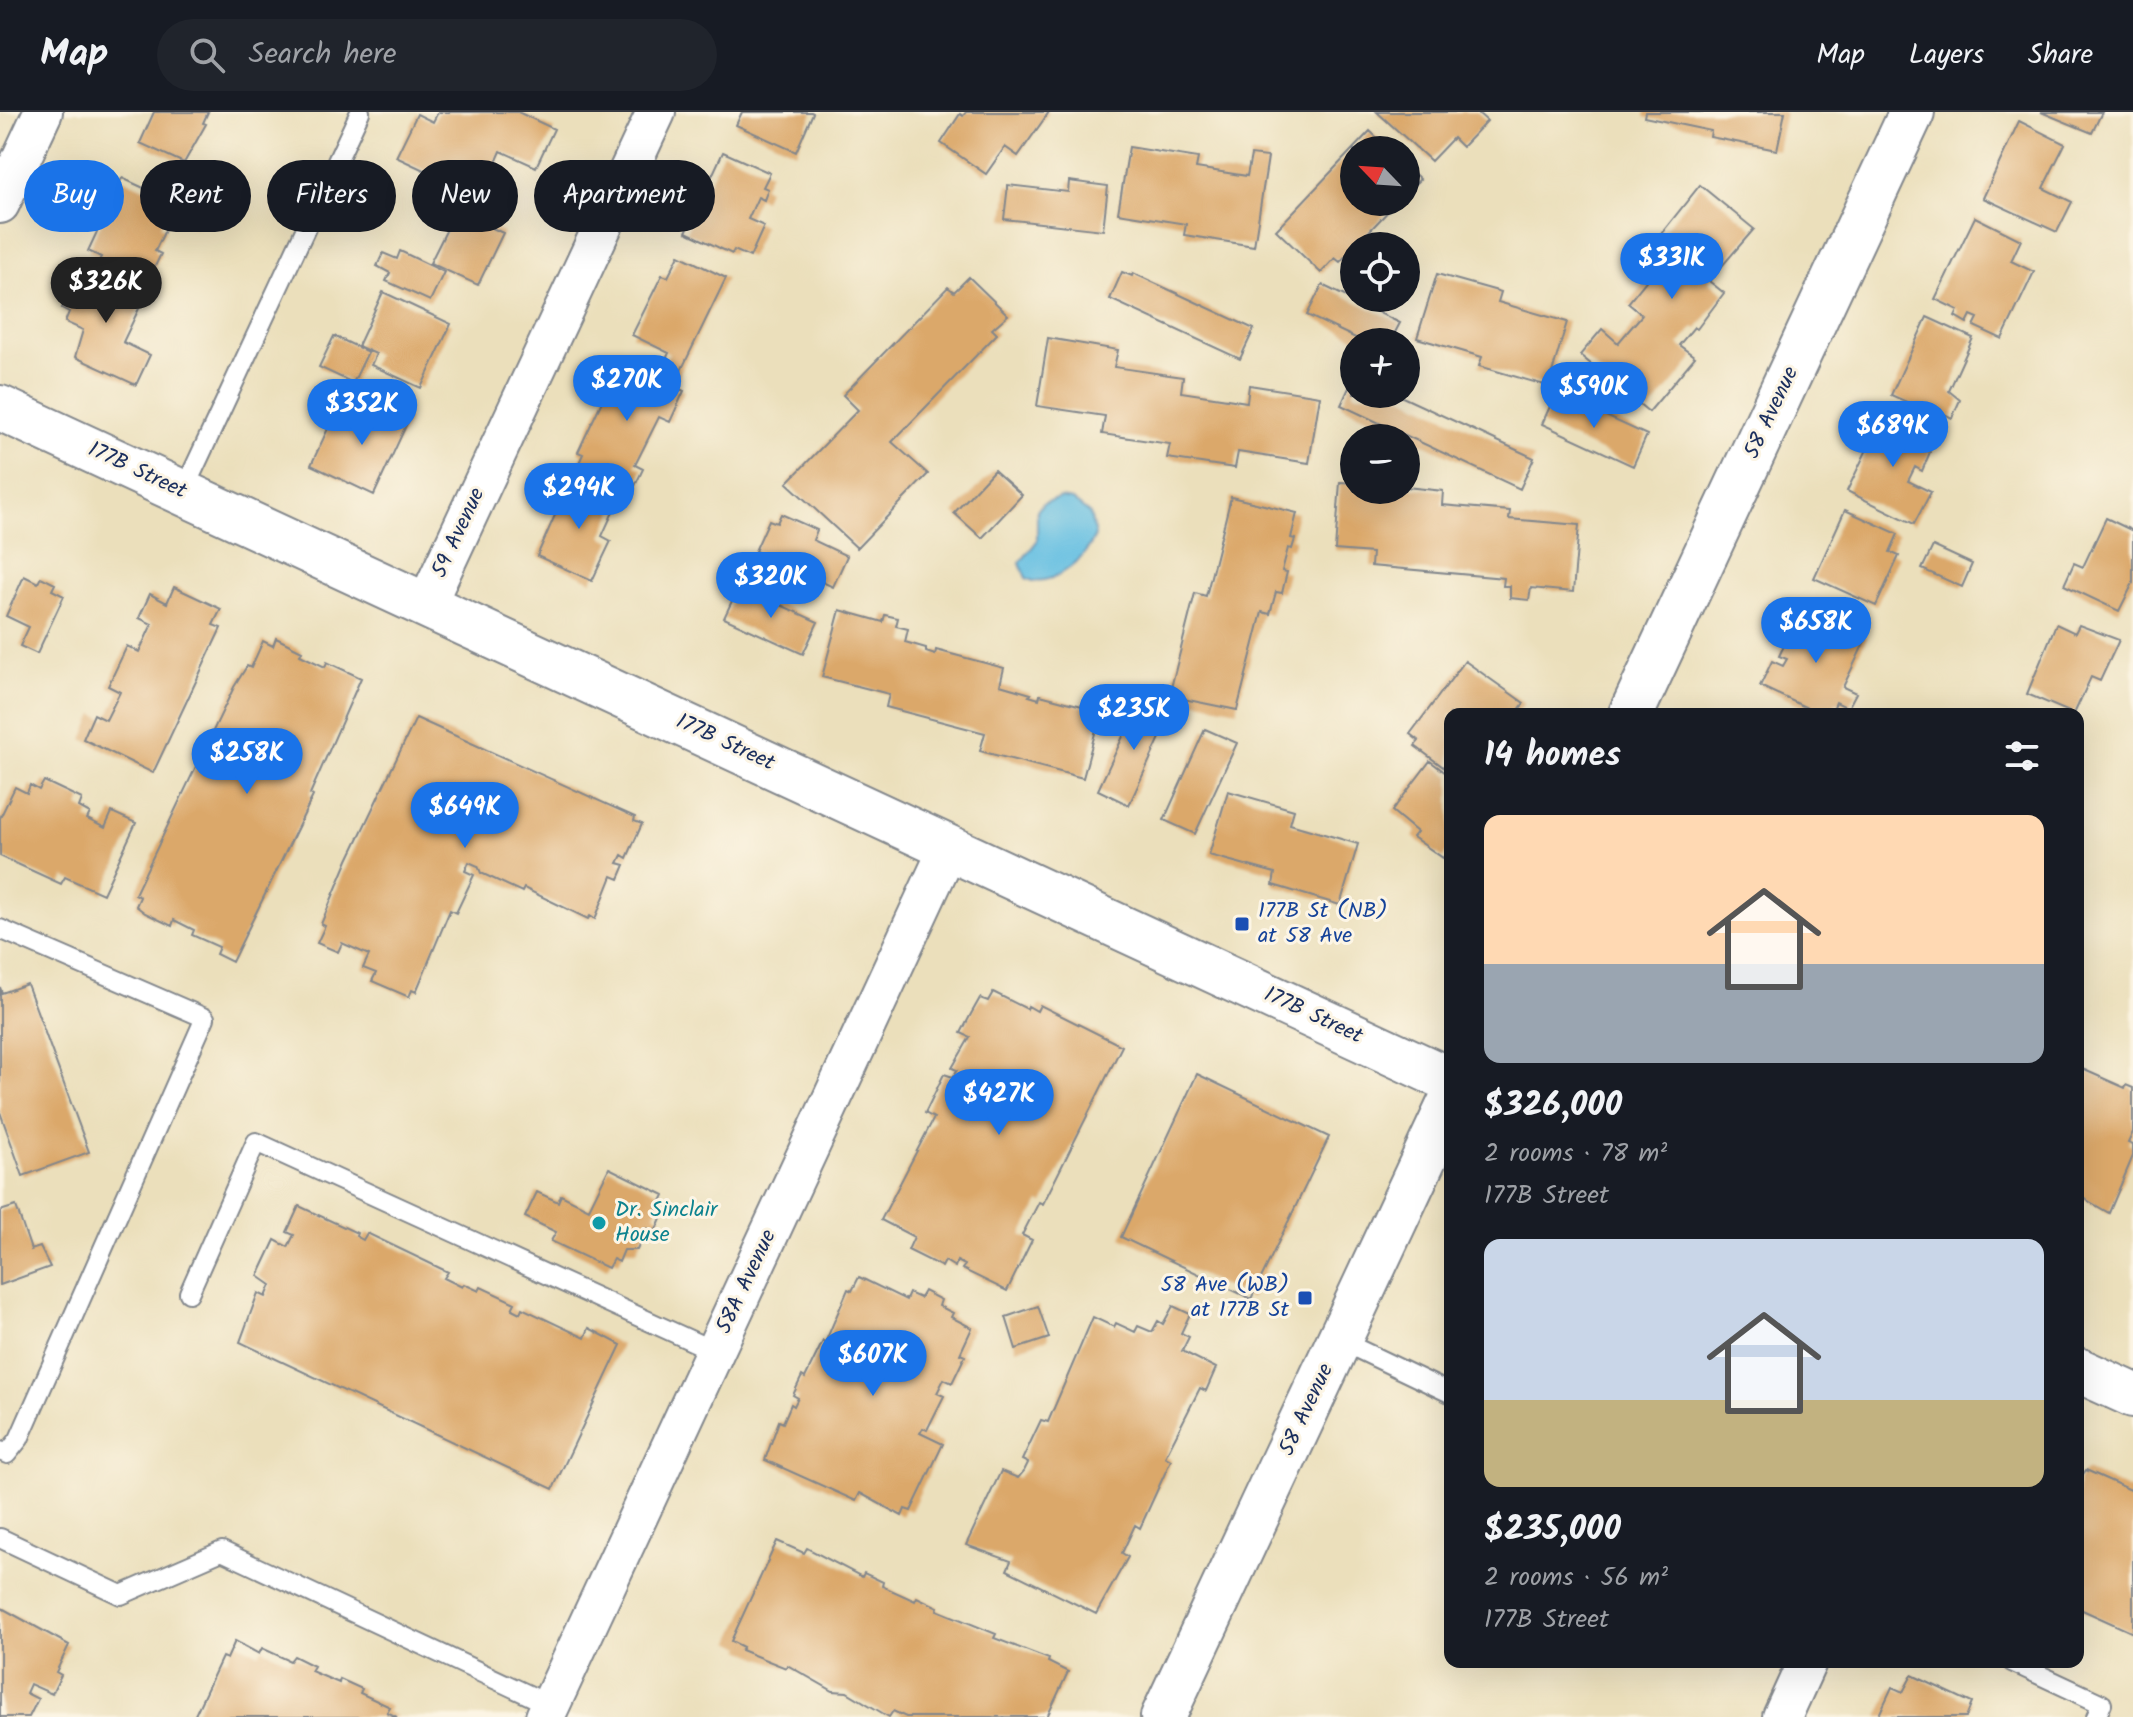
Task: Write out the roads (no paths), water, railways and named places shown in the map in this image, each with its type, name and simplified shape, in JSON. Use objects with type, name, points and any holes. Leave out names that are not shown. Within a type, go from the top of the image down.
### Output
[{"type":"street","points":[[0,204],[43,112]]},
{"type":"street","name":"59 Avenue","points":[[426,605],[656,112]]},
{"type":"street","name":"58 Avenue","points":[[1634,708],[1912,112]]},
{"type":"street","name":"177B Street","points":[[0,408],[1444,1077]]},
{"type":"street","name":"58A Avenue","points":[[547,1711],[949,847]]},
{"type":"street","name":"58 Avenue","points":[[1163,1717],[1444,1116]]},
{"type":"street","points":[[2084,1373],[2133,1395]]},
{"type":"street","points":[[1782,1717],[1804,1668]]},
{"type":"lane","points":[[183,492],[360,112]]},
{"type":"lane","points":[[0,929],[205,1018],[19,1439],[7,1454],[0,1451]]},
{"type":"lane","points":[[189,1293],[256,1142],[714,1351]]},
{"type":"lane","points":[[1339,1340],[1444,1390]]},
{"type":"lane","points":[[0,1538],[121,1595],[222,1551],[547,1711]]},
{"type":"lane","points":[[2025,1668],[2102,1704],[2096,1717]]},
{"type":"water","points":[[1060,498],[1072,500],[1090,514],[1095,536],[1085,553],[1070,568],[1052,578],[1033,581],[1026,578],[1020,563],[1037,541],[1037,511],[1043,503]]},
{"type":"place","name":"177B St (NB) at 58 Ave","points":[[1242,924]]},
{"type":"place","name":"Dr. Sinclair House","points":[[599,1223]]},
{"type":"place","name":"58 Ave (WB) at 177B St","points":[[1305,1298]]}]
